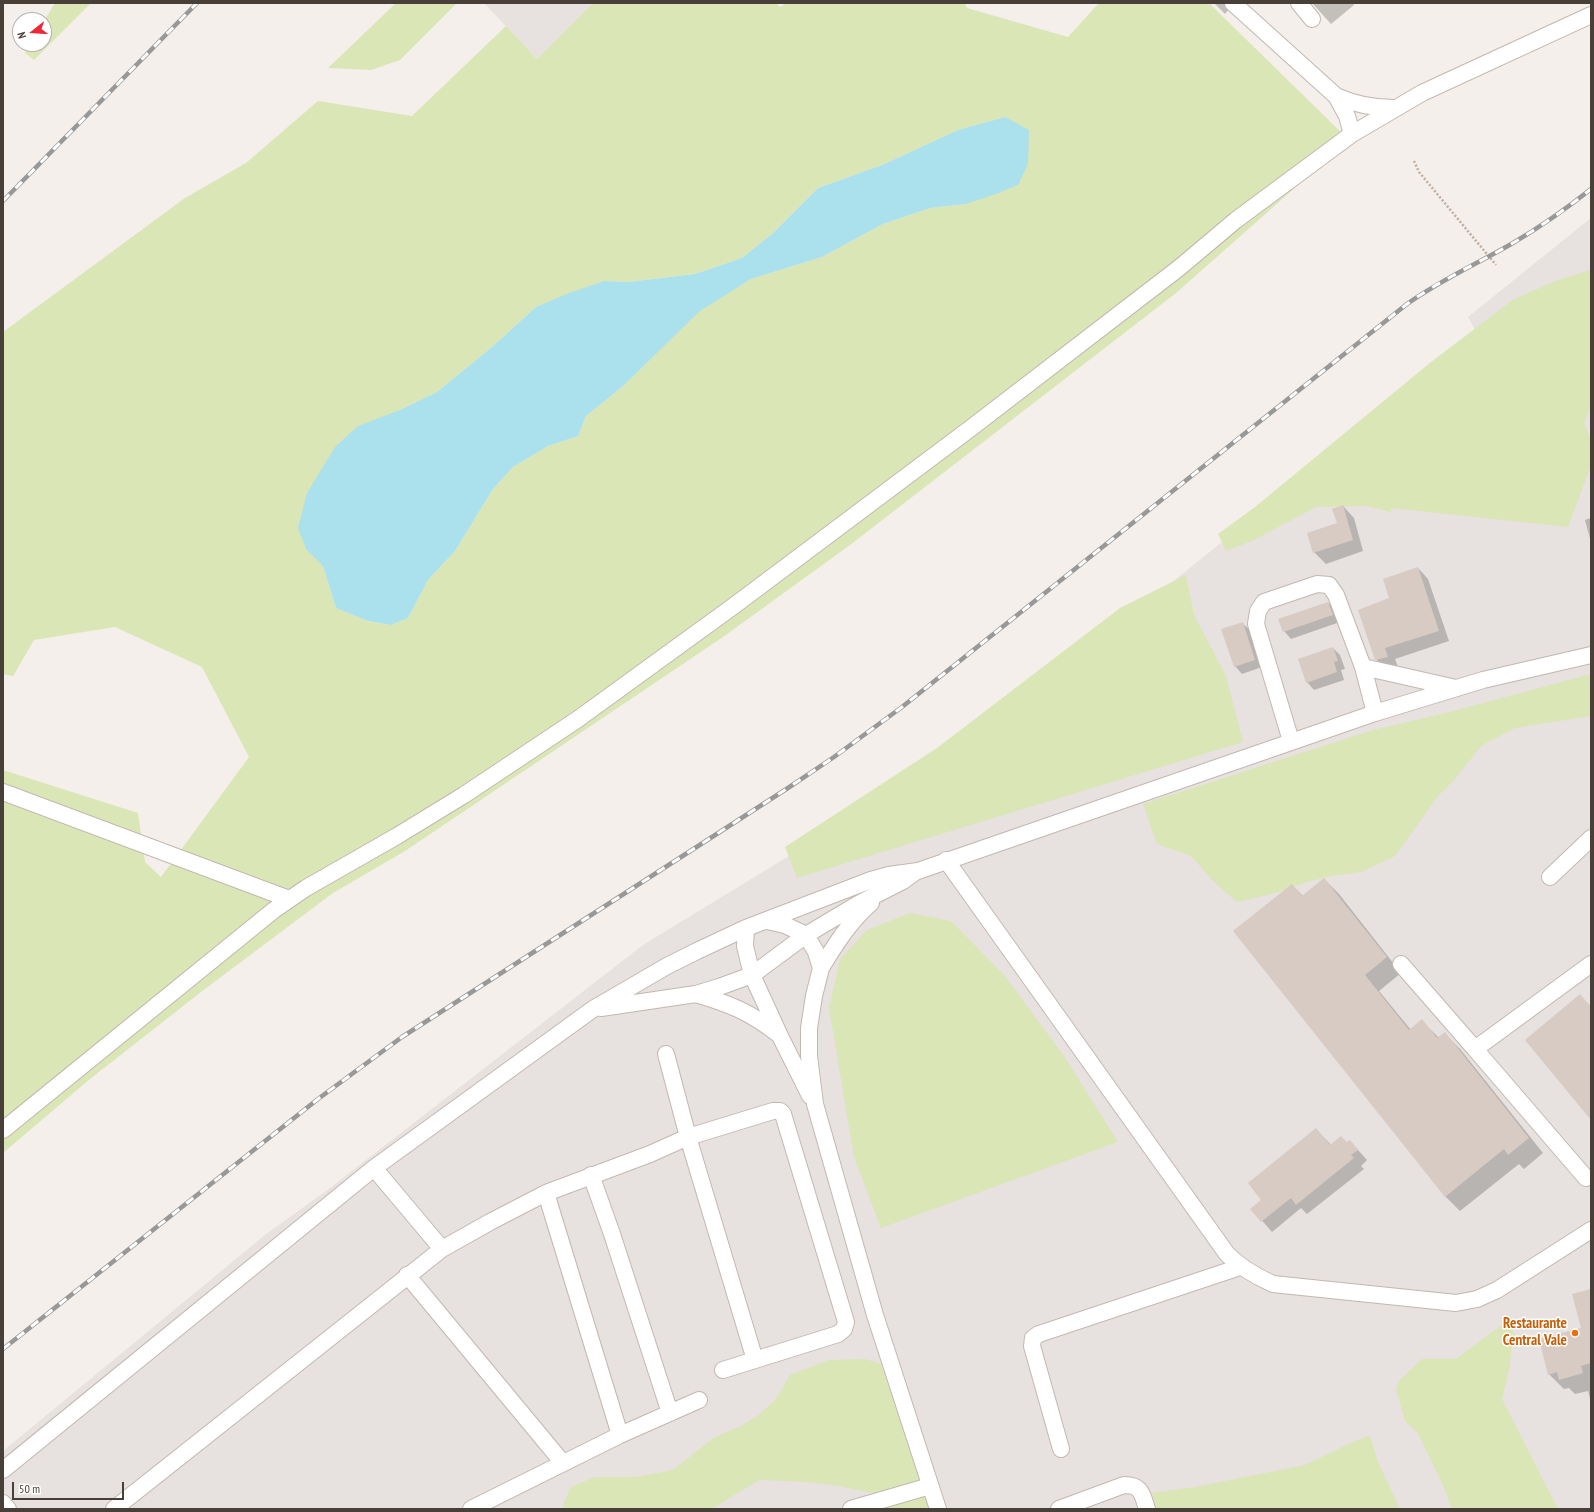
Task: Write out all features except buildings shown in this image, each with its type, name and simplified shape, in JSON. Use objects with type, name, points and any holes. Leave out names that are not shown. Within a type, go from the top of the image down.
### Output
[{"type":"street","points":[[1233,3],[1336,96],[1347,116],[1352,134]]},
{"type":"street","points":[[1299,3],[1312,20]]},
{"type":"street","points":[[3,1130],[156,1007],[253,926],[289,899],[464,795],[578,719],[735,605],[971,428],[1179,268],[1236,220],[1324,153],[1394,108],[1442,83],[1591,15]]},
{"type":"street","points":[[1336,96],[1364,106],[1394,108]]},
{"type":"street","points":[[1291,741],[1256,624],[1258,611],[1264,602],[1318,584],[1329,585],[1336,594],[1362,667],[1375,713]]},
{"type":"street","points":[[594,1009],[696,994],[752,975],[806,935],[852,907],[887,890],[918,871],[946,860],[1375,713],[1483,680],[1591,655]]},
{"type":"street","points":[[1362,667],[1457,688]]},
{"type":"street","points":[[3,792],[289,899]]},
{"type":"street","points":[[1550,877],[1591,838]]},
{"type":"street","points":[[946,860],[1227,1254],[1240,1267],[1253,1276],[1273,1284],[1456,1303],[1477,1299],[1497,1290],[1591,1230]]},
{"type":"street","points":[[3,1470],[374,1168],[594,1009],[667,966],[746,928],[768,921],[871,880],[890,875],[918,871]]},
{"type":"street","points":[[887,890],[864,909],[847,928],[821,968],[814,996],[810,1028],[809,1056],[814,1104],[875,1315],[938,1509]]},
{"type":"street","points":[[768,921],[785,925],[806,935],[816,952],[821,968]]},
{"type":"street","points":[[746,928],[746,946],[752,975],[814,1104]]},
{"type":"street","points":[[1401,964],[1586,1178]]},
{"type":"street","points":[[1475,1049],[1591,964]]},
{"type":"street","points":[[696,994],[726,1002],[760,1020],[780,1036]]},
{"type":"street","points":[[666,1054],[688,1137],[755,1360]]},
{"type":"street","points":[[114,1509],[407,1275],[442,1249],[546,1193],[650,1154],[688,1137],[773,1111],[780,1111],[784,1114],[846,1322],[844,1329],[838,1334],[723,1370]]},
{"type":"street","points":[[374,1168],[442,1249]]},
{"type":"street","points":[[591,1176],[612,1234],[670,1413]]},
{"type":"street","points":[[546,1193],[620,1436]]},
{"type":"street","points":[[1061,1449],[1032,1346],[1033,1338],[1039,1334],[1240,1267]]},
{"type":"street","points":[[407,1275],[563,1463]]},
{"type":"street","points":[[471,1509],[563,1463],[699,1400]]},
{"type":"street","points":[[1059,1509],[1124,1485],[1132,1485],[1142,1492],[1147,1509]]},
{"type":"street","points":[[851,1509],[930,1486]]},
{"type":"street","points":[[3,1503],[8,1509]]},
{"type":"path","points":[[1414,161],[1419,172],[1496,265]]},
{"type":"shaded area","points":[[484,3],[593,3],[537,59]]},
{"type":"shaded area","points":[[1591,218],[1591,1509],[3,1509],[3,1451],[265,1235],[330,1188],[643,945],[876,803],[1170,584],[1478,335],[1468,317]]},
{"type":"green space","points":[[55,3],[91,3],[52,42],[52,12],[50,12]]},
{"type":"green space","points":[[396,3],[457,3],[400,60],[371,70],[328,68]]},
{"type":"green space","points":[[593,3],[776,3],[780,7],[786,3],[965,3],[967,8],[1068,37],[1099,3],[1209,3],[1349,140],[1176,293],[850,545],[723,637],[405,851],[333,893],[201,992],[90,1079],[3,1153],[3,770],[138,813],[145,862],[161,877],[249,757],[202,667],[115,627],[34,640],[13,676],[3,674],[3,332],[185,198],[246,163],[318,101],[412,116],[506,26],[537,59]],"holes":[[[1005,117],[966,204],[930,208],[883,224],[822,257],[751,279],[700,310],[622,387],[586,416],[578,436],[548,446],[513,467],[493,489],[455,551],[428,580],[408,618],[391,625],[368,621],[336,608],[323,566],[400,410],[437,392],[492,347],[536,307],[604,281],[628,282],[695,274],[742,258],[773,233],[818,188],[882,165],[958,130]]]},
{"type":"green space","points":[[26,52],[42,52],[34,60]]},
{"type":"green space","points":[[1591,270],[1591,405],[1584,423],[1591,440],[1591,465],[1568,527],[1391,508],[1391,512],[1367,506],[1316,507],[1254,540],[1226,551],[1218,534],[1255,507],[1431,362],[1514,299],[1558,280]]},
{"type":"green space","points":[[1186,575],[1194,615],[1226,676],[1243,742],[797,878],[785,847],[937,748],[1120,608]]},
{"type":"green space","points":[[1591,674],[1591,716],[1515,728],[1481,746],[1455,779],[1438,796],[1395,856],[1361,872],[1331,876],[1307,882],[1272,894],[1237,902],[1214,882],[1191,856],[1157,844],[1143,804],[1373,730],[1446,713]]},
{"type":"green space","points":[[910,913],[951,921],[1004,975],[1064,1056],[1118,1142],[881,1228],[854,1157],[829,1008],[840,959],[867,930]]},
{"type":"green space","points":[[1502,1325],[1514,1331],[1509,1370],[1502,1399],[1558,1509],[1452,1509],[1443,1485],[1417,1432],[1405,1421],[1396,1389],[1400,1380],[1422,1359],[1456,1359]]},
{"type":"green space","points":[[865,1359],[881,1364],[930,1509],[887,1509],[877,1494],[839,1486],[807,1482],[759,1480],[715,1507],[708,1509],[564,1509],[563,1504],[571,1487],[595,1477],[635,1477],[673,1470],[715,1437],[739,1427],[759,1415],[776,1399],[790,1375],[829,1360]]},
{"type":"green space","points":[[1370,1436],[1378,1462],[1400,1509],[1155,1509],[1152,1493],[1195,1487],[1305,1465],[1357,1440]]},
{"type":"water","points":[[1005,117],[1029,130],[1028,164],[1018,185],[966,204],[930,208],[883,224],[822,257],[751,279],[700,311],[622,387],[586,416],[578,436],[548,446],[513,467],[493,489],[455,551],[428,580],[408,618],[391,625],[368,621],[336,608],[323,566],[306,549],[298,528],[307,493],[335,447],[358,426],[400,410],[437,392],[492,347],[536,307],[569,293],[604,281],[628,282],[695,274],[742,258],[773,233],[818,188],[882,165],[958,130]]},
{"type":"railway","points":[[3,201],[197,3]]},
{"type":"railway","points":[[3,1349],[318,1099],[402,1037],[834,757],[902,707],[1407,304],[1446,279],[1500,251],[1523,237],[1553,218],[1591,189]]},
{"type":"place","name":"Restaurante Central Vale","points":[[1575,1333]]}]
